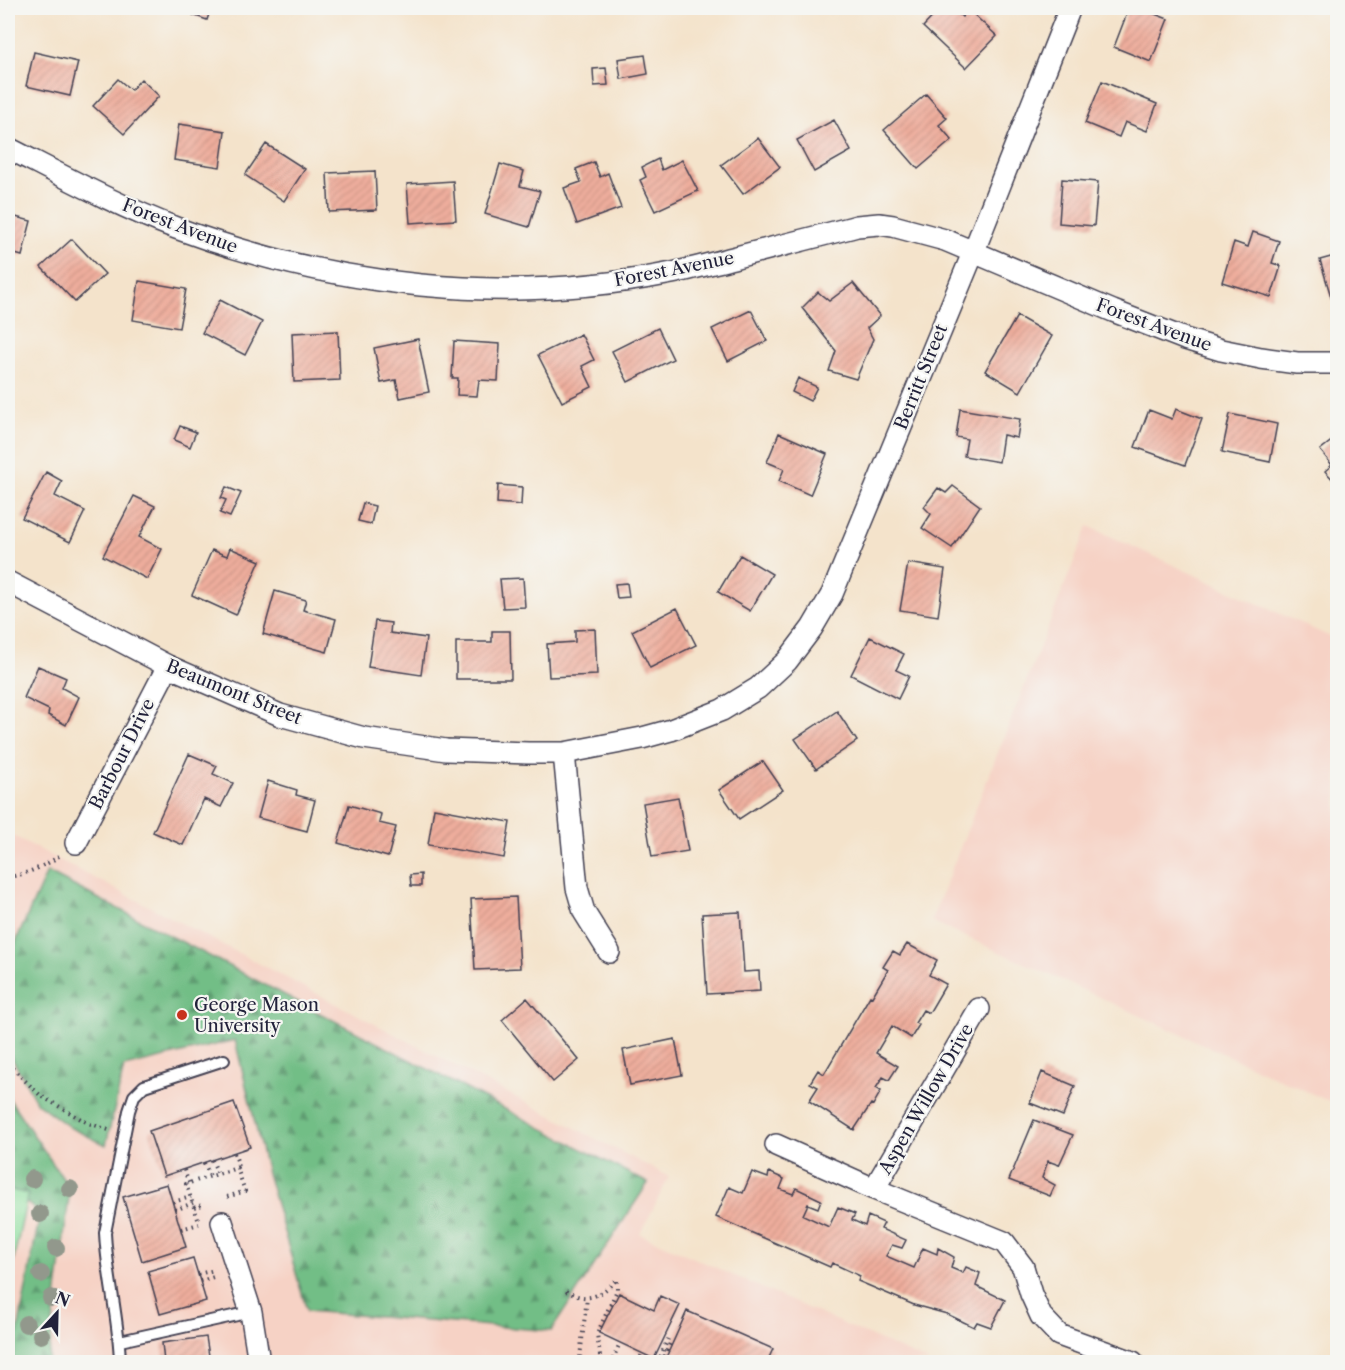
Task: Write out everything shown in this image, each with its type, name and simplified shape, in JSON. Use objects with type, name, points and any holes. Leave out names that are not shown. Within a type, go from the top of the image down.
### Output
[{"type":"street","name":"Berritt Street","points":[[722,710],[758,688],[787,661],[813,628],[832,594],[973,253],[1070,8]]},
{"type":"street","name":"Forest Avenue","points":[[8,148],[129,208],[218,243],[274,261],[399,284],[455,289],[510,290],[584,286],[672,273],[857,226],[879,224],[945,240],[1113,311],[1185,339],[1221,350],[1297,363],[1338,363]]},
{"type":"street","name":"Beaumont Street","points":[[8,582],[168,666],[280,715],[364,738],[446,750],[564,753],[642,738],[671,730],[722,710]]},
{"type":"street","name":"Barbour Drive","points":[[76,843],[168,666]]},
{"type":"street","points":[[564,753],[577,888],[584,912],[609,952]]},
{"type":"street","name":"Aspen Willow Drive","points":[[874,1189],[979,1009]]},
{"type":"street","name":"Aspen Willow Drive","points":[[776,1144],[874,1189],[1004,1242],[1023,1267],[1031,1294],[1041,1316],[1059,1335],[1133,1362]]},
{"type":"street","points":[[222,1222],[251,1312],[258,1362]]},
{"type":"lane","points":[[120,1362],[120,1341],[105,1233],[134,1096],[144,1086],[224,1060]]},
{"type":"lane","points":[[120,1341],[251,1312]]},
{"type":"path","points":[[8,877],[17,876],[50,862],[76,843]]},
{"type":"path","points":[[8,1064],[41,1096],[88,1123],[124,1135]]},
{"type":"path","points":[[234,1152],[238,1163],[237,1168]]},
{"type":"path","points":[[212,1160],[218,1174]]},
{"type":"path","points":[[204,1163],[210,1176]]},
{"type":"path","points":[[184,1170],[189,1183]]},
{"type":"path","points":[[172,1202],[191,1197]]},
{"type":"path","points":[[175,1210],[193,1203]]},
{"type":"path","points":[[181,1229],[200,1223]]},
{"type":"path","points":[[198,1274],[216,1270]]},
{"type":"path","points":[[200,1281],[218,1276]]},
{"type":"path","points":[[566,1291],[576,1297],[595,1297],[617,1280],[617,1290],[597,1334],[600,1356]]},
{"type":"path","points":[[580,1357],[588,1298]]},
{"type":"path","points":[[660,1362],[669,1340]]},
{"type":"path","points":[[613,1359],[620,1343]]},
{"type":"path","points":[[638,1362],[642,1354]]},
{"type":"path","points":[[209,1359],[228,1356]]},
{"type":"shaded area","points":[[1088,526],[1337,640],[1337,1105],[931,921]]},
{"type":"shaded area","name":"George Mason University","points":[[8,833],[669,1177],[640,1234],[929,1362],[8,1362]]},
{"type":"green space","points":[[47,872],[648,1183],[551,1331],[307,1311],[267,1173],[235,1040],[124,1067],[106,1145],[71,1128],[37,1103],[8,1051],[8,959]]},
{"type":"green space","points":[[8,1097],[70,1189],[48,1362],[12,1362],[40,1214],[8,1187]]},
{"type":"green space","points":[[8,1189],[28,1194],[8,1285]]},
{"type":"building","points":[[195,8],[211,8],[207,20],[193,15]]},
{"type":"building","points":[[941,8],[952,8],[962,17],[969,10],[997,36],[966,68],[923,27]]},
{"type":"building","points":[[1129,8],[1139,8],[1168,19],[1151,62],[1114,47]]},
{"type":"building","points":[[34,52],[78,62],[70,96],[26,86]]},
{"type":"building","points":[[645,55],[648,74],[621,79],[618,59]]},
{"type":"building","points":[[606,68],[608,85],[594,86],[593,69]]},
{"type":"building","points":[[118,79],[131,90],[141,79],[159,96],[124,134],[93,106]]},
{"type":"building","points":[[1102,81],[1157,104],[1147,131],[1125,122],[1119,137],[1085,123]]},
{"type":"building","points":[[926,94],[947,118],[939,125],[952,140],[918,169],[884,130]]},
{"type":"building","points":[[834,120],[851,151],[814,172],[797,140]]},
{"type":"building","points":[[179,124],[225,131],[220,167],[174,160]]},
{"type":"building","points":[[758,138],[780,167],[743,194],[721,165]]},
{"type":"building","points":[[266,144],[305,169],[284,201],[245,175]]},
{"type":"building","points":[[658,159],[662,170],[682,160],[698,191],[655,211],[640,180],[646,177],[642,167]]},
{"type":"building","points":[[594,162],[600,177],[608,173],[621,208],[577,224],[564,188],[581,182],[576,169]]},
{"type":"building","points":[[500,164],[524,171],[520,186],[540,191],[529,227],[485,214]]},
{"type":"building","points":[[375,171],[377,210],[329,212],[327,173]]},
{"type":"building","points":[[1062,179],[1098,182],[1094,226],[1059,223]]},
{"type":"building","points":[[453,181],[456,220],[410,223],[407,184]]},
{"type":"building","points":[[8,215],[31,221],[22,256],[8,252]]},
{"type":"building","points":[[1253,232],[1279,241],[1272,263],[1281,266],[1271,297],[1222,282],[1234,242],[1248,247]]},
{"type":"building","points":[[72,239],[105,274],[75,302],[41,267]]},
{"type":"building","points":[[1338,255],[1338,298],[1332,300],[1320,260]]},
{"type":"building","points":[[139,281],[186,289],[179,328],[133,320]]},
{"type":"building","points":[[853,283],[880,316],[867,328],[873,339],[856,379],[829,371],[836,351],[802,308],[818,292],[829,301]]},
{"type":"building","points":[[220,300],[262,322],[245,355],[202,333]]},
{"type":"building","points":[[751,310],[767,341],[728,361],[712,329]]},
{"type":"building","points":[[1017,316],[1052,336],[1020,392],[985,371]]},
{"type":"building","points":[[658,328],[673,359],[628,382],[612,351]]},
{"type":"building","points":[[338,331],[340,380],[294,382],[292,333]]},
{"type":"building","points":[[581,334],[594,360],[582,366],[592,387],[562,402],[538,355]]},
{"type":"building","points":[[418,339],[429,392],[400,398],[396,380],[381,383],[374,348]]},
{"type":"building","points":[[454,341],[500,344],[498,381],[479,380],[477,396],[457,395],[458,378],[452,378]]},
{"type":"building","points":[[798,378],[817,387],[810,401],[792,392]]},
{"type":"building","points":[[960,409],[1020,419],[1017,438],[1003,435],[999,462],[964,456],[967,439],[956,437]]},
{"type":"building","points":[[1176,409],[1202,419],[1185,465],[1135,447],[1149,410],[1172,419]]},
{"type":"building","points":[[1230,414],[1277,424],[1270,462],[1222,452]]},
{"type":"building","points":[[180,426],[196,432],[190,447],[174,440]]},
{"type":"building","points":[[779,433],[827,454],[810,495],[779,481],[784,469],[767,462]]},
{"type":"building","points":[[1338,436],[1338,485],[1325,471],[1332,465],[1320,450]]},
{"type":"building","points":[[46,472],[62,481],[55,496],[85,511],[70,542],[22,518]]},
{"type":"building","points":[[498,485],[522,487],[521,505],[497,503]]},
{"type":"building","points":[[953,486],[980,506],[952,548],[922,528],[931,514],[924,507],[938,488],[946,493]]},
{"type":"building","points":[[226,487],[241,493],[230,517],[220,513],[226,500],[221,498]]},
{"type":"building","points":[[134,496],[155,506],[139,537],[162,549],[147,579],[103,556]]},
{"type":"building","points":[[363,503],[375,506],[371,524],[358,521]]},
{"type":"building","points":[[230,548],[260,561],[236,615],[192,595],[212,550],[227,556]]},
{"type":"building","points":[[740,555],[772,574],[750,611],[718,592]]},
{"type":"building","points":[[908,563],[945,569],[938,616],[900,610]]},
{"type":"building","points":[[523,578],[525,607],[503,608],[500,579]]},
{"type":"building","points":[[627,583],[629,597],[617,598],[615,584]]},
{"type":"building","points":[[275,591],[306,600],[303,610],[336,619],[327,652],[263,634]]},
{"type":"building","points":[[677,608],[696,645],[650,668],[632,631]]},
{"type":"building","points":[[375,621],[391,623],[390,633],[426,638],[421,675],[368,667]]},
{"type":"building","points":[[595,629],[597,675],[549,677],[547,644],[575,642],[575,630]]},
{"type":"building","points":[[492,631],[510,631],[511,679],[456,679],[456,642],[492,642]]},
{"type":"building","points":[[870,637],[904,654],[896,670],[909,676],[898,699],[851,675]]},
{"type":"building","points":[[38,666],[66,678],[62,688],[79,697],[66,725],[48,715],[49,710],[24,698]]},
{"type":"building","points":[[837,711],[857,741],[816,769],[795,739]]},
{"type":"building","points":[[189,754],[217,766],[213,774],[233,783],[221,807],[204,799],[183,845],[153,832]]},
{"type":"building","points":[[763,761],[783,790],[739,819],[719,790]]},
{"type":"building","points":[[268,781],[297,790],[296,795],[315,800],[307,831],[258,818]]},
{"type":"building","points":[[678,797],[688,851],[652,857],[643,803]]},
{"type":"building","points":[[349,805],[381,814],[379,823],[396,827],[388,857],[338,843]]},
{"type":"building","points":[[434,808],[510,822],[504,858],[428,845]]},
{"type":"building","points":[[421,874],[421,886],[411,886],[410,875]]},
{"type":"building","points":[[516,897],[520,968],[475,970],[471,899]]},
{"type":"building","points":[[740,912],[744,972],[759,971],[760,991],[707,994],[702,914]]},
{"type":"building","points":[[907,944],[937,960],[929,975],[946,984],[929,1013],[923,1010],[915,1023],[919,1025],[911,1038],[892,1026],[876,1053],[898,1066],[889,1080],[883,1077],[876,1088],[881,1091],[854,1130],[809,1101],[818,1087],[810,1083],[818,1070],[824,1074],[888,970],[883,967],[893,951],[900,955]]},
{"type":"building","points":[[527,998],[579,1060],[553,1082],[502,1020]]},
{"type":"building","points":[[675,1039],[682,1075],[630,1085],[623,1050]]},
{"type":"building","points":[[1042,1072],[1075,1086],[1063,1116],[1030,1103]]},
{"type":"building","points":[[234,1102],[250,1147],[164,1176],[149,1131]]},
{"type":"building","points":[[1034,1120],[1073,1135],[1059,1165],[1048,1161],[1042,1178],[1055,1185],[1050,1196],[1009,1180]]},
{"type":"building","points":[[752,1172],[768,1178],[769,1172],[784,1179],[780,1189],[793,1194],[796,1188],[821,1200],[818,1208],[808,1204],[803,1215],[829,1227],[838,1207],[855,1214],[852,1220],[865,1226],[868,1216],[884,1223],[881,1229],[906,1240],[902,1248],[892,1245],[886,1256],[914,1268],[923,1248],[937,1254],[938,1248],[954,1257],[951,1268],[963,1273],[966,1267],[980,1273],[976,1286],[1005,1300],[991,1327],[977,1322],[974,1327],[947,1314],[914,1305],[858,1281],[860,1276],[832,1263],[830,1267],[716,1217],[729,1187],[743,1193]]},
{"type":"building","points":[[167,1184],[186,1247],[142,1261],[123,1197]]},
{"type":"building","points":[[193,1258],[206,1301],[160,1314],[148,1271]]},
{"type":"building","points":[[619,1293],[654,1310],[660,1296],[680,1305],[654,1359],[599,1333]]},
{"type":"building","points":[[687,1311],[773,1349],[767,1362],[664,1362]]},
{"type":"building","points":[[206,1337],[210,1362],[164,1362],[162,1343]]},
{"type":"place","name":"George Mason University","points":[[182,1015]]}]
